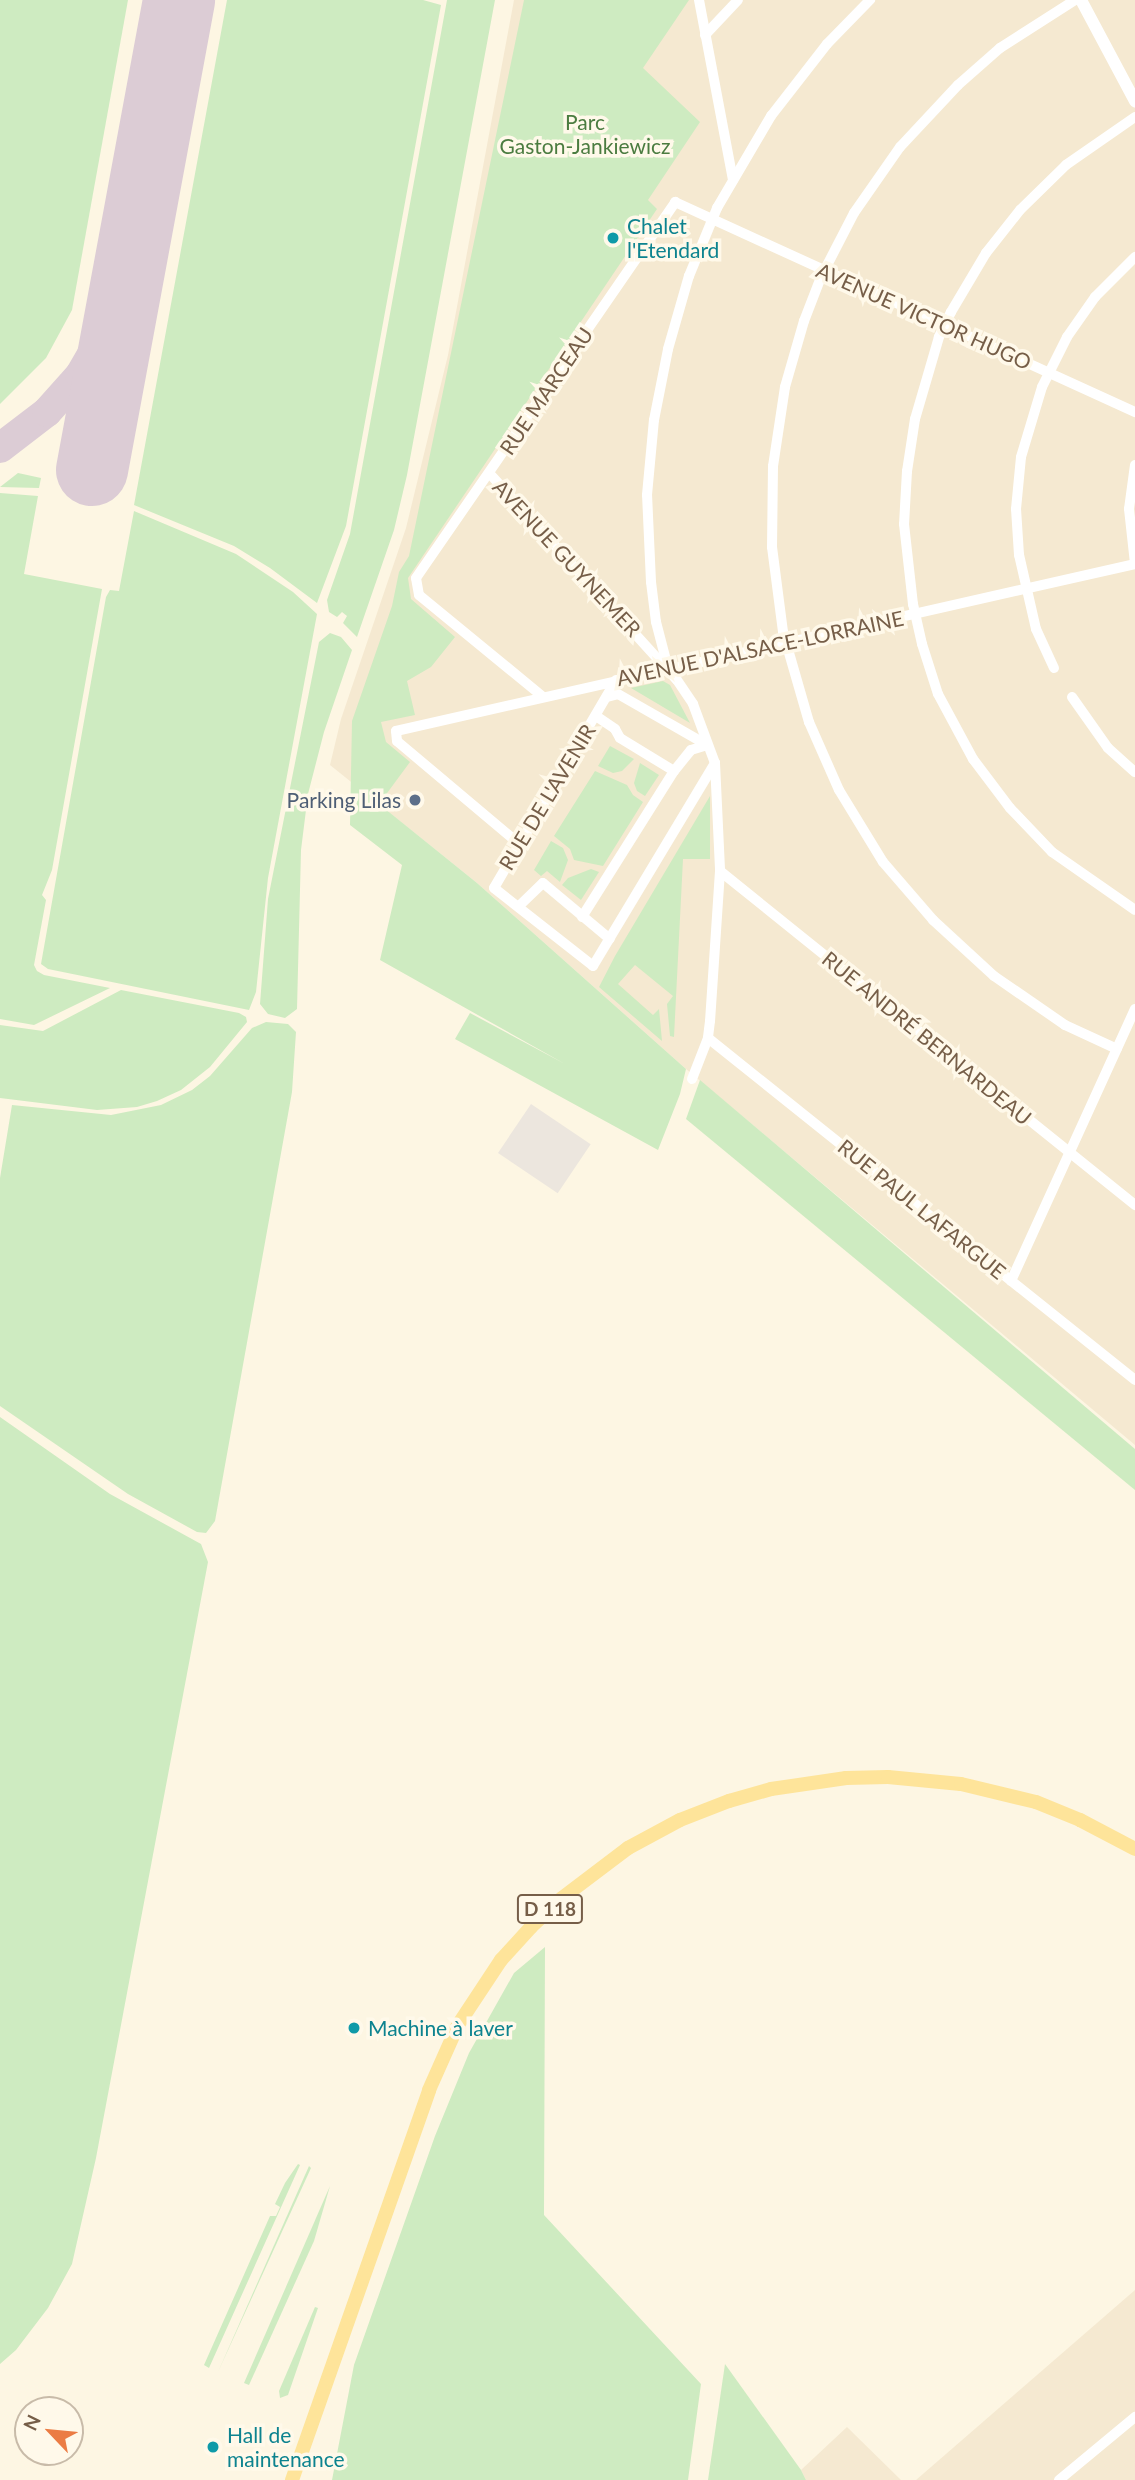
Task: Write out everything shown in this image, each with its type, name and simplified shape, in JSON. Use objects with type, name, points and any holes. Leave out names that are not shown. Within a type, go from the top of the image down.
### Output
[{"type":"main road","name":"D 118","points":[[292,2480],[429,2090],[458,2025],[501,1960],[531,1927],[562,1898],[628,1848],[680,1820],[761,1792],[846,1778],[888,1777],[961,1784],[1036,1802],[1080,1820],[1135,1849]]},
{"type":"street","points":[[699,0],[733,180]]},
{"type":"street","points":[[705,35],[738,0]]},
{"type":"street","points":[[668,668],[656,622],[651,582],[648,495],[654,420],[668,349],[689,276],[712,219],[789,90],[827,44],[870,0]]},
{"type":"street","points":[[1075,0],[1000,48],[935,107],[873,183],[824,271],[804,321],[785,387],[773,466],[772,547],[785,642],[809,722],[839,790],[883,862],[933,920],[994,976],[1065,1025],[1117,1049]]},
{"type":"street","points":[[1081,0],[1135,101]]},
{"type":"street","points":[[1135,117],[1066,165],[1020,210],[986,253],[944,325],[915,419],[907,471],[904,524],[915,613],[938,694],[973,760],[1010,808],[1052,852],[1135,911]]},
{"type":"street","name":"AVENUE VICTOR HUGO","points":[[675,202],[1135,412]]},
{"type":"street","name":"RUE MARCEAU","points":[[542,696],[419,595],[416,579],[675,202]]},
{"type":"street","points":[[1054,668],[1037,629],[1026,589],[1017,537],[1019,472],[1029,424],[1049,373],[1087,308],[1135,257]]},
{"type":"street","points":[[1135,465],[1129,509],[1135,564]]},
{"type":"street","name":"AVENUE GUYNEMER","points":[[490,474],[668,668],[693,704],[715,764],[720,871],[708,1038],[692,1079]]},
{"type":"street","name":"AVENUE D'ALSACE-LORRAINE","points":[[519,843],[397,741],[396,731],[1135,564]]},
{"type":"street","name":"RUE DE L'AVENIR","points":[[615,680],[494,888],[593,966],[715,764]]},
{"type":"street","points":[[607,697],[618,694],[707,745]]},
{"type":"street","points":[[1072,697],[1108,748],[1135,772]]},
{"type":"street","name":"RUE DE L'AVENIR","points":[[596,716],[615,729],[620,738],[674,771]]},
{"type":"street","points":[[582,917],[674,771],[691,750],[707,745]]},
{"type":"street","name":"RUE ANDRÉ BERNARDEAU","points":[[720,871],[1135,1205]]},
{"type":"street","name":"RUE DE L'AVENIR","points":[[519,906],[542,883],[610,939]]},
{"type":"street","points":[[1011,1281],[1135,1009]]},
{"type":"street","name":"RUE PAUL LAFARGUE","points":[[708,1038],[1135,1380]]},
{"type":"street","points":[[1059,2480],[1135,2417]]},
{"type":"shaded area","points":[[514,0],[1135,0],[1135,1445],[686,1069],[477,883],[330,765],[341,719],[406,528],[448,355]]},
{"type":"shaded area","points":[[531,1104],[591,1144],[558,1193],[498,1153]]},
{"type":"shaded area","points":[[1135,2290],[1135,2480],[916,2480]]},
{"type":"shaded area","points":[[847,2427],[901,2480],[806,2480],[801,2470]]},
{"type":"green space","points":[[0,0],[128,0],[72,310],[46,358],[0,404]]},
{"type":"green space","points":[[227,0],[423,0],[441,5],[346,526],[317,603],[270,568],[234,546],[134,505]]},
{"type":"green space","points":[[447,0],[495,0],[407,475],[394,530],[357,637],[343,623],[347,616],[342,612],[337,617],[329,612],[327,600],[350,534]]},
{"type":"green space","name":"Parc Gaston-Jankiewicz","points":[[524,0],[689,0],[643,68],[700,122],[648,200],[657,209],[408,578],[411,599],[455,637],[431,667],[407,681],[415,715],[381,722],[386,742],[410,762],[379,804],[477,883],[686,1069],[680,1094],[658,1150],[455,1039],[470,1013],[565,1064],[380,960],[402,865],[350,825],[352,721],[392,606],[399,572],[409,556]]},
{"type":"green space","points":[[18,473],[41,478],[39,488],[0,487]]},
{"type":"green space","points":[[0,493],[38,496],[24,574],[102,589],[52,870],[42,895],[46,900],[34,965],[37,971],[44,975],[110,988],[34,1025],[0,1019]]},
{"type":"green space","points":[[134,511],[236,554],[293,592],[317,614],[268,878],[256,992],[249,1010],[48,969],[41,964],[106,597],[110,590],[119,591]]},
{"type":"green space","points":[[330,633],[341,637],[352,650],[324,732],[308,794],[301,850],[297,1009],[285,1018],[268,1014],[260,1004],[268,899],[319,642]]},
{"type":"green space","points":[[663,681],[670,685],[690,723],[631,688]]},
{"type":"green space","points":[[610,746],[634,759],[622,771],[613,773],[598,766]]},
{"type":"green space","points":[[640,763],[659,775],[645,796],[637,791],[634,783]]},
{"type":"green space","points":[[595,771],[627,785],[633,795],[643,802],[603,866],[574,860],[570,849],[554,836]]},
{"type":"green space","points":[[710,796],[710,859],[683,859],[674,1037],[670,1036],[667,1004],[673,996],[635,965],[618,984],[653,1015],[659,1009],[662,1041],[599,987]]},
{"type":"green space","points":[[551,841],[563,848],[568,860],[560,882],[547,871],[541,876],[534,870]]},
{"type":"green space","points":[[591,869],[599,872],[581,900],[562,885],[568,878]]},
{"type":"green space","points":[[121,990],[239,1013],[246,1017],[247,1022],[210,1067],[181,1090],[157,1101],[137,1107],[97,1110],[0,1098],[0,1025],[43,1031]]},
{"type":"green space","points":[[266,1022],[288,1024],[296,1032],[292,1092],[215,1521],[206,1533],[197,1532],[128,1494],[0,1406],[0,1178],[12,1105],[111,1115],[161,1105],[192,1090],[210,1076],[252,1028]]},
{"type":"green space","points":[[700,1080],[1135,1449],[1135,1490],[686,1119]]},
{"type":"green space","points":[[0,1417],[110,1494],[201,1544],[208,1562],[96,2158],[72,2264],[48,2308],[16,2350],[0,2364]]},
{"type":"green space","points":[[545,1947],[544,2215],[701,2384],[688,2480],[332,2480],[354,2365],[435,2136],[469,2053],[514,1973]]},
{"type":"green space","points":[[298,2164],[300,2165],[209,2368],[204,2365],[270,2216],[276,2216],[280,2207],[275,2204]]},
{"type":"green space","points":[[309,2166],[311,2168],[218,2372]]},
{"type":"green space","points":[[330,2186],[314,2241],[249,2385],[244,2383]]},
{"type":"green space","points":[[315,2307],[318,2308],[288,2395],[280,2398],[279,2391]]},
{"type":"green space","points":[[725,2364],[801,2470],[806,2480],[708,2480]]},
{"type":"taxiway","points":[[0,448],[47,412],[80,375],[109,325],[129,270]]},
{"type":"runway","points":[[92,470],[179,0]]},
{"type":"place","name":"Chalet l'Etendard","points":[[613,238]]},
{"type":"place","name":"Parking Lilas","points":[[415,800]]},
{"type":"place","name":"Machine à laver","points":[[354,2028]]},
{"type":"place","name":"Hall de maintenance","points":[[213,2447]]}]
